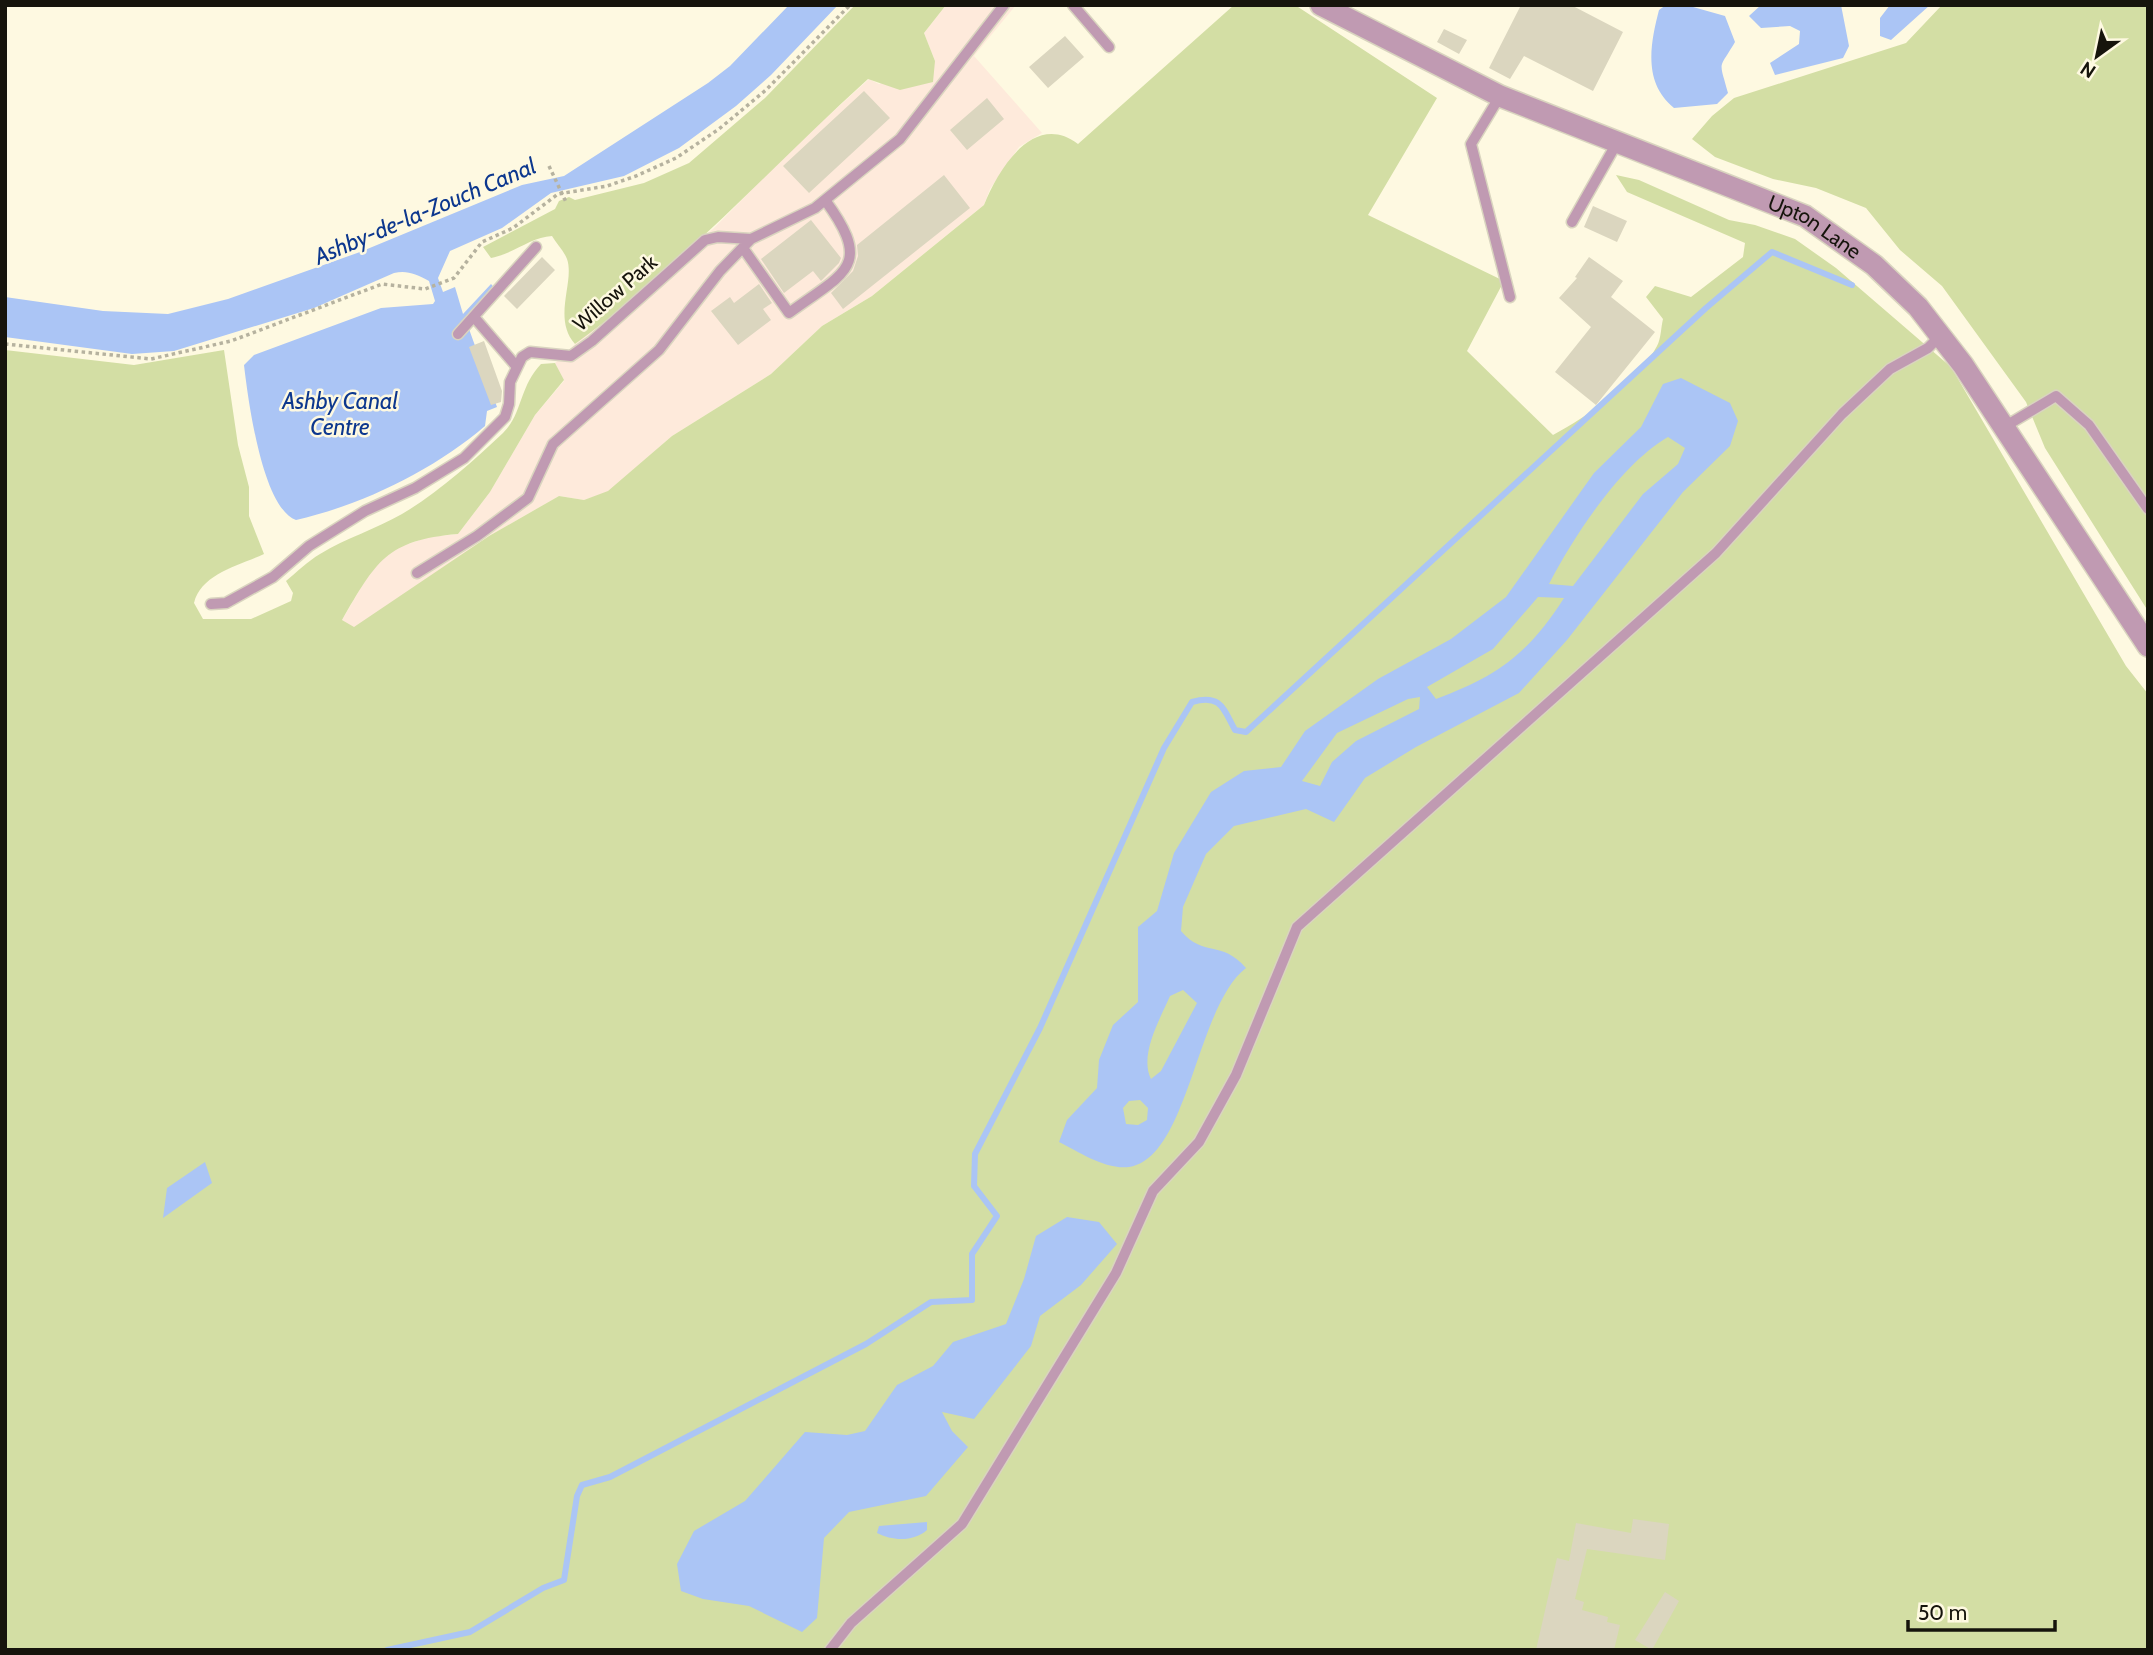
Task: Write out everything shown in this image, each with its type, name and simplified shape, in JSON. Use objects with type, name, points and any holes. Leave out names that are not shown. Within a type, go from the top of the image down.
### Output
[{"type":"street","name":"Upton Lane","points":[[1321,5],[1500,96],[1805,216],[1874,265],[1918,306],[1940,336],[2004,427],[2148,646]]},
{"type":"lane","points":[[418,573],[477,536],[528,498],[553,444],[659,351],[720,271],[747,244],[825,200],[900,139],[1004,5]]},
{"type":"lane","points":[[1073,5],[1109,47]]},
{"type":"lane","points":[[1500,96],[1471,144],[1510,296]]},
{"type":"lane","points":[[1572,222],[1618,141]]},
{"type":"lane","points":[[747,244],[789,313],[839,277],[849,264],[851,243],[825,200]]},
{"type":"lane","name":"Willow Park","points":[[517,367],[522,357],[530,352],[572,356],[705,240],[718,237],[747,244]]},
{"type":"lane","points":[[458,334],[536,247]]},
{"type":"lane","points":[[211,604],[226,603],[273,577],[310,546],[354,518],[415,488],[464,458],[505,416],[509,404],[510,382],[517,367],[507,359],[474,317]]},
{"type":"lane","points":[[830,1650],[851,1623],[962,1524],[1116,1273],[1153,1191],[1199,1142],[1236,1075],[1297,927],[1716,553],[1842,414],[1890,369],[1928,348],[1940,336]]},
{"type":"lane","points":[[2004,427],[2056,396],[2089,425],[2148,509]]},
{"type":"path","points":[[5,344],[151,359],[231,341],[382,284],[425,289],[454,278],[482,242],[513,228],[558,194],[607,186],[636,176],[676,158],[708,136],[766,90],[850,5]]},
{"type":"path","points":[[549,166],[566,202]]},
{"type":"shaded area","points":[[946,5],[1016,5],[974,56],[1042,133],[1019,147],[990,189],[984,205],[872,296],[822,326],[771,374],[672,436],[608,492],[584,500],[559,496],[489,536],[367,622],[354,628],[342,620],[374,565],[399,547],[429,537],[458,534],[490,492],[535,415],[564,381],[555,363],[575,344],[714,228],[795,146],[869,79],[879,84],[935,61],[924,33]]},
{"type":"green space","points":[[855,5],[946,5],[924,33],[935,61],[933,82],[900,90],[868,79],[689,249],[575,344],[568,334],[564,312],[569,268],[564,253],[552,236],[537,239],[491,258],[483,247],[555,209],[559,201],[569,197],[575,200],[644,183],[689,163],[765,98]]},
{"type":"green space","points":[[1234,5],[1295,5],[1437,98],[1368,215],[1504,281],[1467,351],[1553,435],[1611,397],[1648,360],[1658,343],[1663,319],[1646,297],[1655,286],[1691,297],[1743,257],[1745,243],[1627,192],[1616,175],[1639,180],[1729,220],[1755,225],[1795,239],[1836,268],[1951,367],[2126,666],[2148,694],[2148,1650],[5,1650],[5,350],[134,365],[224,350],[238,445],[249,487],[249,516],[264,554],[222,572],[204,585],[194,603],[203,619],[251,619],[291,601],[293,593],[286,581],[320,554],[402,514],[455,476],[503,433],[541,364],[555,363],[564,380],[535,415],[490,492],[458,534],[414,542],[386,558],[364,583],[342,620],[354,627],[489,536],[559,496],[584,500],[608,491],[672,436],[771,374],[822,326],[872,296],[984,205],[999,175],[1020,148],[1047,134],[1062,136],[1078,144]]},
{"type":"green space","points":[[1942,5],[2148,5],[2148,611],[2045,448],[2026,402],[1942,286],[1900,250],[1866,208],[1816,188],[1773,179],[1715,157],[1692,139],[1712,116],[1734,98],[1906,43]]},
{"type":"water","name":"Ashby Canal Centre","points":[[789,5],[838,5],[771,75],[736,106],[679,148],[624,176],[551,193],[502,228],[450,251],[438,278],[443,292],[455,287],[463,314],[491,284],[498,292],[469,329],[497,407],[487,411],[485,426],[465,442],[420,471],[371,495],[296,520],[284,511],[274,495],[259,450],[244,365],[254,355],[381,308],[433,304],[435,301],[429,281],[420,276],[407,272],[394,273],[314,308],[174,351],[132,354],[5,337],[5,297],[103,311],[168,314],[228,299],[360,252],[522,185],[564,176],[708,83],[730,66]]},
{"type":"water","points":[[1666,5],[1686,5],[1725,16],[1735,42],[1722,66],[1728,93],[1717,104],[1674,108],[1657,87],[1652,63],[1653,37],[1659,10]]},
{"type":"water","points":[[1761,5],[1841,5],[1849,46],[1843,58],[1775,75],[1770,63],[1799,44],[1800,31],[1790,26],[1761,28],[1749,16]]},
{"type":"water","points":[[1890,5],[1930,5],[1891,40],[1880,36],[1880,18]]},
{"type":"water","points":[[1681,378],[1730,403],[1738,421],[1730,446],[1683,492],[1567,640],[1519,693],[1416,747],[1365,778],[1334,822],[1306,809],[1234,826],[1206,854],[1183,907],[1181,931],[1197,944],[1229,954],[1246,968],[1229,987],[1215,1014],[1166,1137],[1149,1157],[1129,1167],[1102,1163],[1059,1142],[1067,1120],[1097,1088],[1099,1060],[1113,1025],[1138,1002],[1138,927],[1157,911],[1174,853],[1211,792],[1244,771],[1281,767],[1305,731],[1378,679],[1451,639],[1506,597],[1594,473],[1641,427],[1663,384]],"holes":[[[1668,437],[1685,448],[1678,464],[1643,494],[1573,586],[1549,584],[1571,545],[1600,503],[1650,449]],[[1538,597],[1564,598],[1524,649],[1494,672],[1436,699],[1427,687],[1493,649]],[[1420,697],[1419,709],[1356,741],[1332,762],[1320,786],[1302,781],[1337,733],[1408,699]],[[1183,990],[1197,1003],[1161,1071],[1151,1079],[1148,1069],[1149,1048],[1170,996]],[[1140,1100],[1148,1108],[1147,1120],[1138,1125],[1126,1124],[1123,1108],[1129,1101]]]},
{"type":"water","points":[[205,1162],[212,1183],[163,1218],[167,1188]]},
{"type":"water","points":[[1067,1217],[1099,1222],[1117,1244],[1081,1285],[1040,1316],[1031,1346],[974,1419],[942,1412],[952,1431],[968,1447],[926,1496],[849,1512],[824,1538],[817,1618],[802,1632],[749,1606],[703,1599],[681,1591],[677,1564],[694,1531],[745,1501],[805,1432],[847,1435],[865,1431],[897,1385],[933,1366],[953,1342],[1006,1324],[1024,1279],[1036,1236]]},
{"type":"water","points":[[927,1522],[927,1530],[916,1537],[896,1539],[877,1533],[879,1526]]},
{"type":"building","points":[[1521,5],[1571,5],[1623,32],[1593,91],[1524,56],[1510,79],[1489,68]]},
{"type":"building","points":[[1444,29],[1467,40],[1459,54],[1437,42]]},
{"type":"building","points":[[1065,36],[1084,57],[1048,88],[1029,67]]},
{"type":"building","points":[[864,91],[890,118],[809,193],[783,166]]},
{"type":"building","points":[[987,98],[1004,119],[967,150],[950,130]]},
{"type":"building","points":[[944,175],[970,208],[843,309],[831,293],[853,271],[858,256],[857,245]]},
{"type":"building","points":[[1593,206],[1627,221],[1617,242],[1584,227]]},
{"type":"building","points":[[811,220],[841,258],[821,281],[813,271],[784,293],[761,259]]},
{"type":"building","points":[[542,257],[555,270],[517,309],[504,296]]},
{"type":"building","points":[[1589,257],[1623,281],[1611,297],[1655,332],[1596,405],[1555,372],[1591,327],[1559,298],[1577,278],[1575,277]]},
{"type":"building","points":[[759,284],[772,303],[763,309],[771,320],[738,345],[711,311],[730,297],[734,303]]},
{"type":"building","points":[[484,341],[502,391],[501,402],[491,405],[469,347]]},
{"type":"building","points":[[1633,1519],[1669,1524],[1665,1560],[1587,1549],[1575,1599],[1584,1602],[1582,1610],[1608,1617],[1607,1622],[1620,1625],[1614,1650],[1536,1650],[1557,1558],[1569,1561],[1576,1523],[1631,1533]]},
{"type":"building","points":[[1665,1592],[1679,1601],[1652,1650],[1635,1640]]},
{"type":"waterway","points":[[387,1650],[470,1632],[543,1588],[564,1580],[577,1496],[582,1485],[610,1477],[866,1344],[931,1302],[972,1300],[972,1254],[997,1216],[974,1186],[975,1154],[1040,1028],[1164,748],[1192,702],[1215,702],[1224,709],[1235,730],[1246,732],[1706,308],[1772,252],[1852,285]]},
{"type":"water label","name":"Ashby-de-la-Zouch Canal","points":[[425,211]]}]
